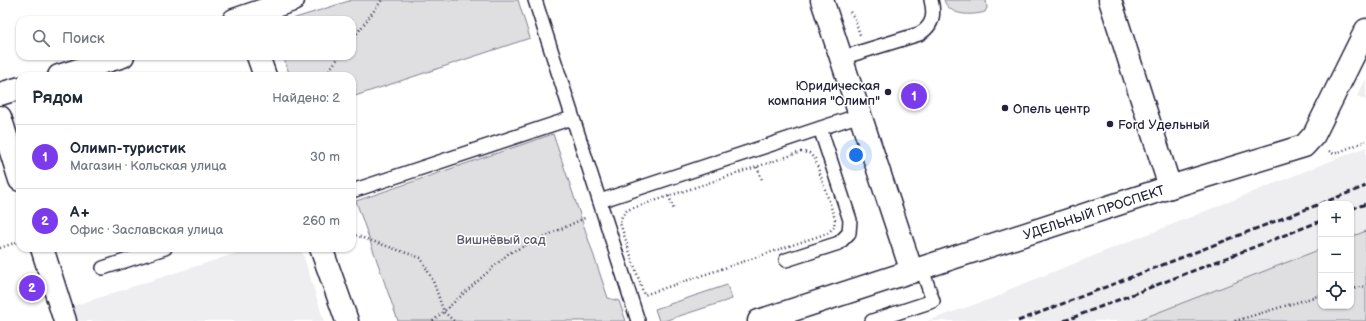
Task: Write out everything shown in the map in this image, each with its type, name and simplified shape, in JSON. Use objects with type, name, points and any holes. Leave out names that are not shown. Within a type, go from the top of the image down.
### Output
[{"type":"street","points":[[241,14],[293,0]]},
{"type":"street","points":[[822,0],[860,115],[917,271]]},
{"type":"street","points":[[1110,0],[1170,187]]},
{"type":"street","points":[[1308,143],[1314,136],[1366,30]]},
{"type":"street","points":[[72,72],[109,60]]},
{"type":"street","points":[[259,60],[264,72]]},
{"type":"street","points":[[0,94],[16,89]]},
{"type":"street","points":[[0,117],[16,167]]},
{"type":"street","name":"УДЕЛЬНЫЙ ПРОСПЕКТ","points":[[759,321],[917,271],[1170,187],[1298,148],[1308,143]]},
{"type":"street","points":[[43,252],[65,321]]},
{"type":"street","points":[[322,252],[347,321]]},
{"type":"lane","points":[[535,0],[638,321]]},
{"type":"lane","points":[[841,58],[920,34],[928,29],[933,19],[931,0]]},
{"type":"lane","points":[[1344,44],[1358,51]]},
{"type":"lane","points":[[601,202],[860,115]]},
{"type":"lane","points":[[356,190],[572,118]]},
{"type":"lane","points":[[786,260],[839,243],[849,233],[850,220],[820,128]]},
{"type":"lane","points":[[103,268],[153,252]]},
{"type":"lane","points":[[872,321],[933,301],[917,271]]},
{"type":"path","points":[[356,35],[382,0]]},
{"type":"path","points":[[327,72],[337,60]]},
{"type":"path","points":[[1308,143],[1334,154],[1366,141]]},
{"type":"path","points":[[801,152],[809,153],[815,159],[835,219],[834,227],[828,233],[644,295],[620,223],[622,216],[627,210],[757,167],[801,152]]},
{"type":"path","points":[[757,167],[762,180]]},
{"type":"path","points":[[669,196],[674,210]]},
{"type":"path","points":[[433,321],[509,253],[595,213],[601,202]]},
{"type":"path","points":[[356,235],[420,258],[433,281],[444,312],[454,321]]},
{"type":"path","points":[[0,248],[16,242]]},
{"type":"path","points":[[1354,288],[1366,286]]},
{"type":"path","points":[[1234,321],[1318,296]]},
{"type":"shaded area","points":[[1366,79],[1366,100],[1357,96]]},
{"type":"shaded area","points":[[1366,147],[1366,231],[1354,236],[1354,201],[1318,201],[1318,250],[1136,321],[927,321],[1002,295],[1008,290]]},
{"type":"shaded area","points":[[240,252],[302,252],[324,321],[75,321],[70,307]]},
{"type":"green space","points":[[352,0],[518,0],[530,38],[356,96],[356,72],[289,72],[284,60],[356,60],[356,16],[302,16]]},
{"type":"green space","points":[[944,0],[986,0],[987,8],[985,12],[961,14],[951,9]]},
{"type":"green space","name":"Вишнёвый сад","points":[[553,134],[608,298],[619,301],[626,321],[398,321],[356,201]]},
{"type":"green space","points":[[1366,231],[1366,321],[1136,321],[1318,250],[1318,309],[1354,309],[1354,236]]},
{"type":"green space","points":[[727,285],[732,299],[664,321],[659,321],[655,309]]},
{"type":"railway","points":[[1018,321],[1366,186]]},
{"type":"railway","points":[[1354,208],[1366,204]]},
{"type":"railway","points":[[1064,321],[1318,222]]},
{"type":"place","name":"Юридическая компания \"Олимп\"","points":[[888,92]]},
{"type":"place","name":"Олимп-туристик","points":[[914,96]]},
{"type":"place","name":"Опель центр","points":[[1005,108]]},
{"type":"place","name":"Ford Удельный","points":[[1110,124]]},
{"type":"place","name":"А+","points":[[32,288]]}]
